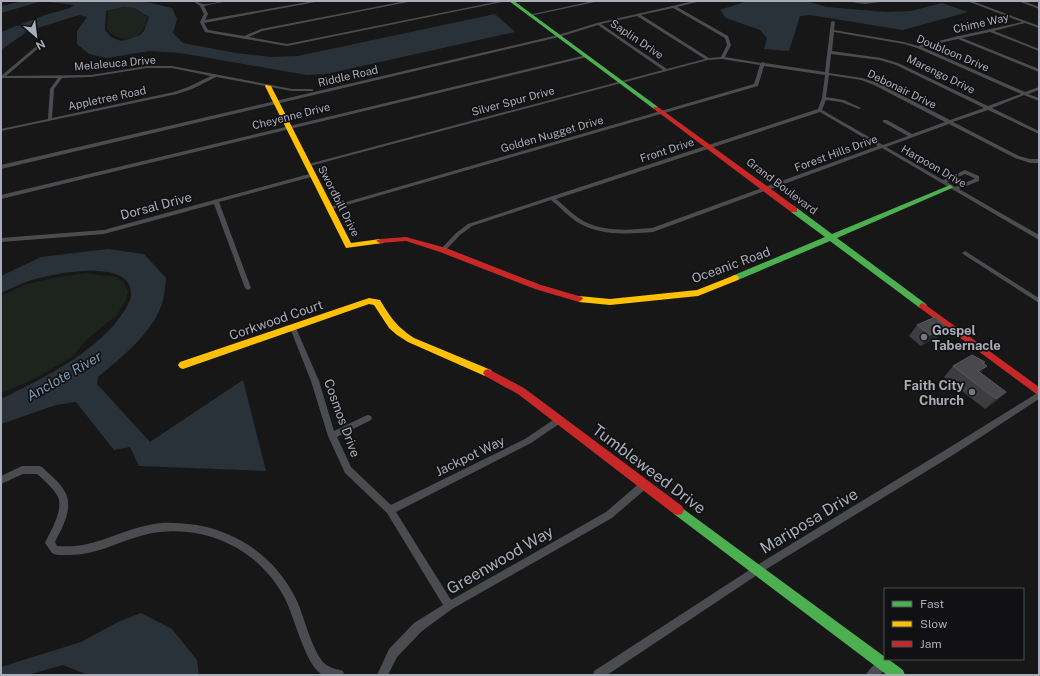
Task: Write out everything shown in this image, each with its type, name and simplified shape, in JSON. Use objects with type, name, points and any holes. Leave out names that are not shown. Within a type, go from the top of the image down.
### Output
[{"type":"street","points":[[194,1],[202,5],[225,1]]},
{"type":"street","points":[[202,22],[319,1]]},
{"type":"street","points":[[244,38],[261,30],[411,1]]},
{"type":"street","points":[[202,22],[206,31],[287,45],[505,1]]},
{"type":"street","name":"Grand Boulevard","points":[[511,1],[767,189],[1039,392]]},
{"type":"street","points":[[530,15],[598,1]]},
{"type":"street","name":"Riddle Road","points":[[1,167],[559,36],[598,24],[699,1]]},
{"type":"street","points":[[847,1],[865,3],[886,1]]},
{"type":"street","points":[[968,1],[1039,27]]},
{"type":"street","points":[[1020,1],[1039,8]]},
{"type":"street","points":[[202,5],[206,14],[202,22]]},
{"type":"street","points":[[674,7],[727,37],[729,45],[722,58]]},
{"type":"street","points":[[638,15],[708,59]]},
{"type":"street","points":[[820,110],[824,98],[833,22]]},
{"type":"street","name":"Chime Way","points":[[918,47],[1026,22]]},
{"type":"street","name":"Saplin Drive","points":[[598,24],[666,70]]},
{"type":"street","points":[[989,30],[1039,50]]},
{"type":"street","name":"Doubloon Drive","points":[[832,31],[904,43],[918,47],[1022,94],[1039,100]]},
{"type":"street","points":[[956,37],[1039,71]]},
{"type":"street","points":[[1,78],[40,45]]},
{"type":"street","name":"Marengo Drive","points":[[829,52],[890,62],[1039,133]]},
{"type":"street","name":"Cheyenne Drive","points":[[1,197],[586,56]]},
{"type":"street","name":"Silver Spur Drive","points":[[308,165],[708,59],[722,58]]},
{"type":"street","name":"Debonair Drive","points":[[722,58],[862,79],[876,84],[1016,157],[1030,161],[1039,161]]},
{"type":"street","name":"Golden Nugget Drive","points":[[331,208],[756,85],[763,63]]},
{"type":"street","name":"Melaleuca Drive","points":[[1,78],[91,76],[147,67],[172,67],[292,90],[324,91]]},
{"type":"street","points":[[50,119],[52,88],[61,76]]},
{"type":"street","name":"Appletree Road","points":[[1,130],[175,93],[190,88],[214,76]]},
{"type":"street","name":"Swordbill Drive","points":[[268,86],[349,246],[388,240],[406,239],[443,250]]},
{"type":"street","name":"Forest Hills Drive","points":[[552,198],[584,223],[602,229],[630,232],[653,230],[912,136],[1039,88]]},
{"type":"street","points":[[824,98],[842,101],[859,108]]},
{"type":"street","name":"Harpoon Drive","points":[[820,110],[1039,238]]},
{"type":"street","name":"Front Drive","points":[[443,250],[458,234],[470,226],[820,110]]},
{"type":"street","name":"Harpoon Drive","points":[[885,121],[912,136]]},
{"type":"street","name":"Dorsal Drive","points":[[1,240],[104,232],[313,175]]},
{"type":"street","name":"Oceanic Road","points":[[443,250],[538,287],[583,300],[610,302],[667,297],[698,293],[781,260],[948,186]]},
{"type":"street","points":[[216,202],[248,288]]},
{"type":"street","points":[[965,253],[1039,301]]},
{"type":"street","name":"Corkwood Court","points":[[183,365],[369,301],[377,302]]},
{"type":"street","name":"Tumbleweed Drive","points":[[377,302],[392,326],[400,333],[411,340],[483,370],[521,391],[898,675]]},
{"type":"street","name":"Cosmos Drive","points":[[293,328],[314,381],[332,436],[348,470],[390,510],[449,606]]},
{"type":"street","name":"Mariposa Drive","points":[[598,675],[757,570],[950,452],[1039,395]]},
{"type":"street","points":[[332,436],[368,418]]},
{"type":"street","name":"Jackpot Way","points":[[390,510],[528,441],[558,420]]},
{"type":"street","points":[[1,480],[22,470],[38,470],[57,489],[62,496],[64,504],[60,520],[50,543],[55,550],[67,552],[101,546],[149,529],[177,527],[204,531],[234,540],[258,557],[279,578],[293,604],[312,653],[324,670],[339,675]]},
{"type":"street","name":"Greenwood Way","points":[[382,675],[393,653],[418,627],[449,606],[609,515],[645,484]]},
{"type":"street","points":[[871,675],[884,664]]},
{"type":"shaded area","points":[[122,7],[133,8],[147,17],[141,32],[133,38],[128,39],[115,36],[107,30],[108,11]]},
{"type":"shaded area","points":[[86,273],[116,277],[123,282],[128,291],[126,300],[117,315],[86,340],[72,357],[32,380],[1,393],[1,296],[24,285],[53,278]]},
{"type":"water","points":[[24,1],[42,1],[1,13],[1,6]]},
{"type":"water","points":[[42,1],[142,1],[172,8],[177,19],[173,33],[183,43],[236,53],[271,57],[298,56],[495,14],[515,32],[326,74],[307,75],[180,53],[149,51],[107,58],[89,54],[77,44],[77,31],[87,17],[79,15],[28,31],[1,50],[1,32],[45,15],[70,8],[74,5]],"holes":[[[123,7],[134,8],[149,17],[144,31],[140,35],[121,41],[111,37],[105,30],[106,11]]]},
{"type":"water","points":[[747,1],[806,1],[827,7],[886,12],[911,11],[942,3],[968,12],[903,30],[810,15],[800,16],[789,51],[764,49],[767,38],[760,30],[726,18],[720,10]]},
{"type":"water","name":"Anclote River","points":[[108,249],[144,254],[166,278],[165,292],[159,311],[145,333],[127,352],[98,377],[97,384],[150,442],[243,380],[266,471],[139,466],[130,447],[114,450],[76,402],[56,405],[1,424],[1,399],[55,371],[92,346],[120,317],[130,300],[131,293],[128,283],[120,276],[109,272],[78,271],[46,276],[23,283],[1,293],[1,276],[41,257]]},
{"type":"water","points":[[141,613],[172,629],[197,660],[199,675],[88,675],[63,665],[27,675],[1,675],[1,667],[81,642],[118,622]]},
{"type":"building","points":[[935,317],[947,327],[930,335],[917,325]]},
{"type":"building","points":[[972,355],[985,362],[983,363],[987,366],[978,371],[1006,392],[996,399],[953,366]]},
{"type":"traffic: fast","points":[[511,1],[656,108]]},
{"type":"traffic: fast","points":[[735,278],[950,187]]},
{"type":"traffic: fast","points":[[794,210],[923,306]]},
{"type":"traffic: fast","points":[[678,510],[898,675]]},
{"type":"traffic: slow","points":[[268,86],[349,246],[380,241]]},
{"type":"traffic: slow","points":[[579,299],[610,302],[698,293],[735,278]]},
{"type":"traffic: slow","points":[[183,365],[369,301],[377,302],[392,326],[411,340],[488,373]]},
{"type":"traffic: jam","points":[[656,108],[794,210]]},
{"type":"traffic: jam","points":[[380,241],[406,239],[443,250],[538,287],[579,299]]},
{"type":"traffic: jam","points":[[923,306],[1039,392]]},
{"type":"traffic: jam","points":[[488,373],[521,391],[678,510]]},
{"type":"place","name":"Gospel Tabernacle","points":[[924,337]]},
{"type":"place","name":"Faith City Church","points":[[972,392]]}]
